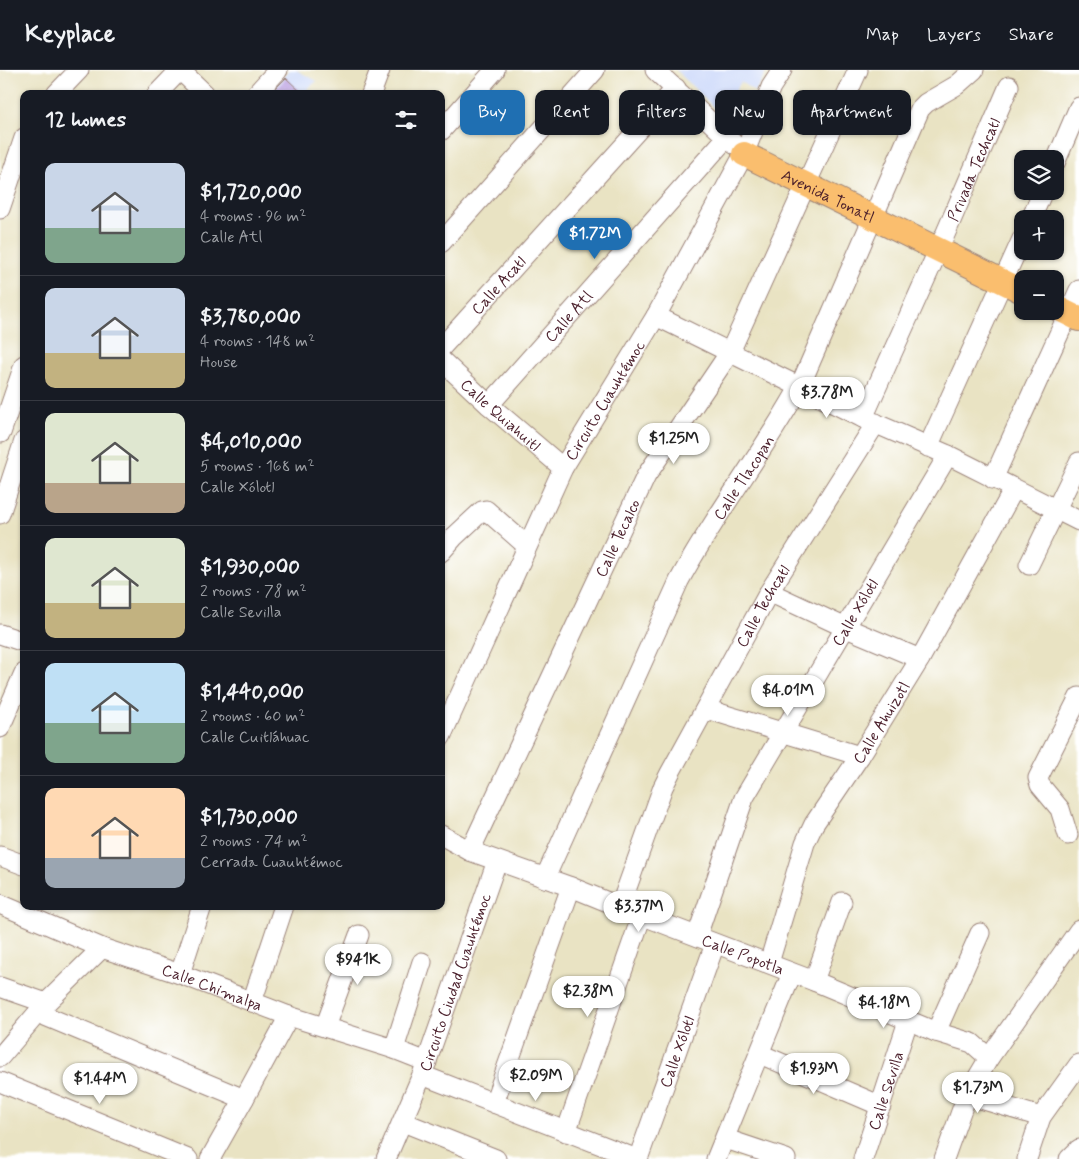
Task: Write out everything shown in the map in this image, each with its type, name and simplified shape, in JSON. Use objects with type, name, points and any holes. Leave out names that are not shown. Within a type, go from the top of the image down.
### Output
[{"type":"main road","name":"Avenida Tonatl","points":[[744,154],[1013,287]]},
{"type":"street","points":[[60,90],[78,70]]},
{"type":"street","points":[[161,90],[180,70],[201,90]]},
{"type":"street","points":[[260,90],[278,70]]},
{"type":"street","points":[[373,90],[380,70]]},
{"type":"street","points":[[445,126],[495,70]]},
{"type":"street","points":[[445,238],[595,70]]},
{"type":"street","name":"Avenida Tonatl","points":[[655,70],[744,154]]},
{"type":"street","name":"Circuito Cuauhtémoc","points":[[445,727],[563,468],[656,316],[744,154],[771,87],[782,70]]},
{"type":"street","name":"Calle Tecalco","points":[[470,851],[646,476],[730,352],[858,70]]},
{"type":"street","name":"Calle Tlacopan","points":[[545,878],[679,581],[698,546],[783,418],[800,386],[920,110],[926,103],[957,85],[974,70]]},
{"type":"street","name":"Privada Techcatl","points":[[938,251],[1009,86]]},
{"type":"street","name":"Calle Acatl","points":[[445,344],[676,88]]},
{"type":"street","points":[[1061,150],[1079,107]]},
{"type":"street","name":"Calle Atl","points":[[489,405],[727,137]]},
{"type":"street","points":[[0,209],[20,150]]},
{"type":"street","name":"Calle Techcatl","points":[[620,907],[663,787],[769,592],[870,421],[938,251]]},
{"type":"street","points":[[928,447],[1013,287],[1018,260]]},
{"type":"street","points":[[994,479],[1079,290]]},
{"type":"street","points":[[656,316],[870,421],[948,455],[1014,490],[1079,521]]},
{"type":"street","name":"Calle Quiahuitl","points":[[445,364],[489,405],[563,468]]},
{"type":"street","points":[[20,376],[0,433],[20,440]]},
{"type":"street","points":[[0,514],[3,493],[20,451]]},
{"type":"street","name":"Calle Xólotl","points":[[696,936],[744,798],[781,732],[948,455]]},
{"type":"street","points":[[1029,565],[1079,462]]},
{"type":"street","name":"Calle Ahuizotl","points":[[769,964],[805,843],[814,824],[860,756],[920,659],[1014,490]]},
{"type":"street","points":[[445,547],[482,511],[486,510],[527,546]]},
{"type":"street","points":[[769,592],[844,627],[920,659]]},
{"type":"street","points":[[0,634],[20,641]]},
{"type":"street","points":[[0,728],[20,682]]},
{"type":"street","points":[[1068,835],[1060,809],[1040,785],[1038,778],[1073,726],[1079,697]]},
{"type":"street","points":[[706,709],[860,756]]},
{"type":"street","points":[[445,837],[470,851],[497,861]]},
{"type":"street","points":[[0,856],[20,864]]},
{"type":"street","name":"Calle Popotla","points":[[497,861],[571,887],[814,981],[936,1032],[972,1042],[990,1058]]},
{"type":"street","name":"Circuito Ciudad Cuauhtémoc","points":[[386,1159],[425,1069],[497,861]]},
{"type":"street","points":[[494,1103],[571,887]]},
{"type":"street","points":[[814,981],[842,902]]},
{"type":"street","name":"Calle Chimalpa","points":[[0,904],[102,948],[180,974],[289,1016],[394,1049],[425,1069],[494,1103],[637,1159]]},
{"type":"street","points":[[180,974],[201,910]]},
{"type":"street","points":[[252,1002],[283,910]]},
{"type":"street","points":[[566,1132],[642,916]]},
{"type":"street","points":[[944,1159],[967,1095],[990,1058],[1079,930]]},
{"type":"street","points":[[936,1032],[980,933]]},
{"type":"street","points":[[325,1027],[358,934]]},
{"type":"street","name":"Calle Xólotl","points":[[637,1159],[715,944]]},
{"type":"street","points":[[0,1058],[42,1008],[102,948]]},
{"type":"street","points":[[394,1049],[422,962]]},
{"type":"street","points":[[716,1159],[726,1139],[792,973]]},
{"type":"street","points":[[0,987],[42,1008],[244,1099]]},
{"type":"street","points":[[210,1159],[289,1016]]},
{"type":"street","name":"Calle Sevilla","points":[[863,1159],[908,1021]]},
{"type":"street","points":[[760,1054],[881,1106]]},
{"type":"street","points":[[1027,1159],[1041,1117],[1079,1064]]},
{"type":"street","points":[[0,1082],[188,1159]]},
{"type":"street","points":[[967,1095],[1041,1117]]},
{"type":"street","points":[[403,1122],[496,1159]]},
{"type":"street","points":[[726,1139],[786,1159]]},
{"type":"street","points":[[1070,1159],[1079,1149]]},
{"type":"shaded area","points":[[290,70],[296,70],[317,81],[307,89],[308,90],[270,90]]},
{"type":"shaded area","points":[[676,70],[767,70],[756,90],[752,90],[741,82],[736,90],[715,90],[715,109],[705,99],[705,90],[696,90]]},
{"type":"building","points":[[286,78],[299,90],[274,90]]}]
